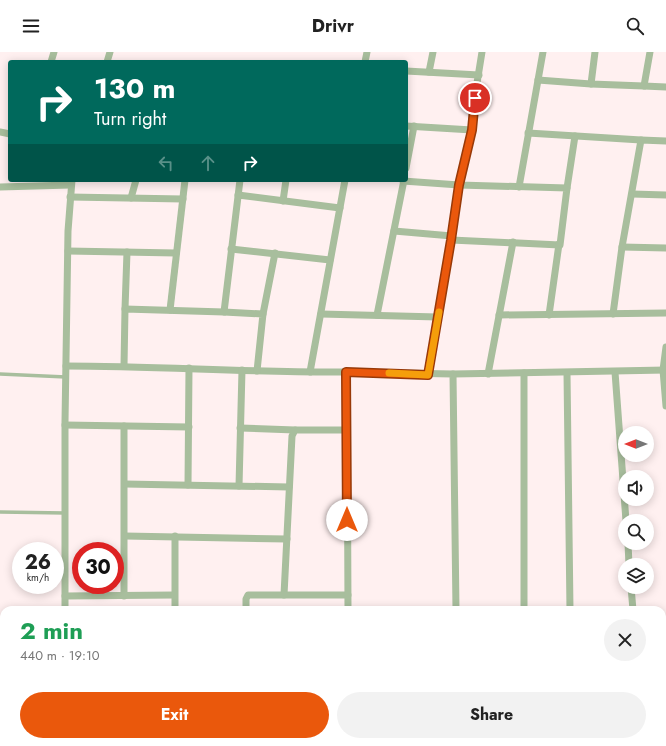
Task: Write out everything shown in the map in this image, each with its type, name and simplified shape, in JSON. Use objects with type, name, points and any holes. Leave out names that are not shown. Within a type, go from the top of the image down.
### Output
[{"type":"street","points":[[429,72],[433,52]]},
{"type":"street","points":[[428,375],[459,185],[472,130],[482,52]]},
{"type":"street","points":[[519,187],[543,52]]},
{"type":"street","points":[[592,84],[595,52]]},
{"type":"street","points":[[644,86],[650,52]]},
{"type":"street","points":[[408,71],[479,75]]},
{"type":"street","points":[[538,80],[666,87]]},
{"type":"street","points":[[408,126],[472,130]]},
{"type":"street","points":[[408,158],[414,126]]},
{"type":"street","points":[[528,133],[666,141]]},
{"type":"street","points":[[549,314],[575,136]]},
{"type":"street","points":[[613,314],[622,246],[641,140]]},
{"type":"street","points":[[408,181],[459,185],[567,188]]},
{"type":"street","points":[[0,187],[15,183],[71,182],[68,251],[65,425],[65,606]]},
{"type":"street","points":[[131,198],[135,182]]},
{"type":"street","points":[[170,310],[185,182]]},
{"type":"street","points":[[224,312],[240,182]]},
{"type":"street","points":[[283,201],[286,182]]},
{"type":"street","points":[[310,372],[345,182]]},
{"type":"street","points":[[377,315],[404,182]]},
{"type":"street","points":[[632,194],[666,195]]},
{"type":"street","points":[[238,195],[340,208]]},
{"type":"street","points":[[70,197],[183,198]]},
{"type":"street","points":[[394,231],[451,238],[559,244]]},
{"type":"street","points":[[488,374],[513,242]]},
{"type":"street","points":[[622,246],[666,248]]},
{"type":"street","points":[[232,249],[330,260]]},
{"type":"street","points":[[68,251],[176,253]]},
{"type":"street","points":[[124,366],[127,252]]},
{"type":"street","points":[[257,371],[263,314],[275,253]]},
{"type":"street","points":[[125,309],[263,314]]},
{"type":"street","points":[[499,315],[666,313]]},
{"type":"street","points":[[321,314],[438,317]]},
{"type":"street","points":[[666,347],[666,406]]},
{"type":"street","points":[[66,366],[124,366],[428,375],[665,370]]},
{"type":"street","points":[[188,485],[189,368]]},
{"type":"street","points":[[239,486],[242,370]]},
{"type":"street","points":[[346,372],[348,606]]},
{"type":"street","points":[[615,372],[625,514]]},
{"type":"street","points":[[524,373],[524,606]]},
{"type":"street","points":[[567,373],[570,606]]},
{"type":"street","points":[[453,374],[456,606]]},
{"type":"street","points":[[65,425],[188,427]]},
{"type":"street","points":[[124,426],[124,596]]},
{"type":"street","points":[[240,428],[346,430]]},
{"type":"street","points":[[284,595],[292,436],[295,430]]},
{"type":"street","points":[[125,484],[289,487]]},
{"type":"street","points":[[125,536],[287,539]]},
{"type":"street","points":[[174,606],[175,536]]},
{"type":"street","points":[[632,594],[633,606]]},
{"type":"street","points":[[65,596],[174,595]]},
{"type":"street","points":[[246,606],[248,595],[348,595]]},
{"type":"lane","points":[[0,374],[66,377]]},
{"type":"lane","points":[[0,512],[65,513]]},
{"type":"slow traffic","points":[[389,373],[428,375],[439,312]]},
{"type":"route","points":[[347,520],[346,372],[428,375],[459,185],[472,130],[475,98]]}]
